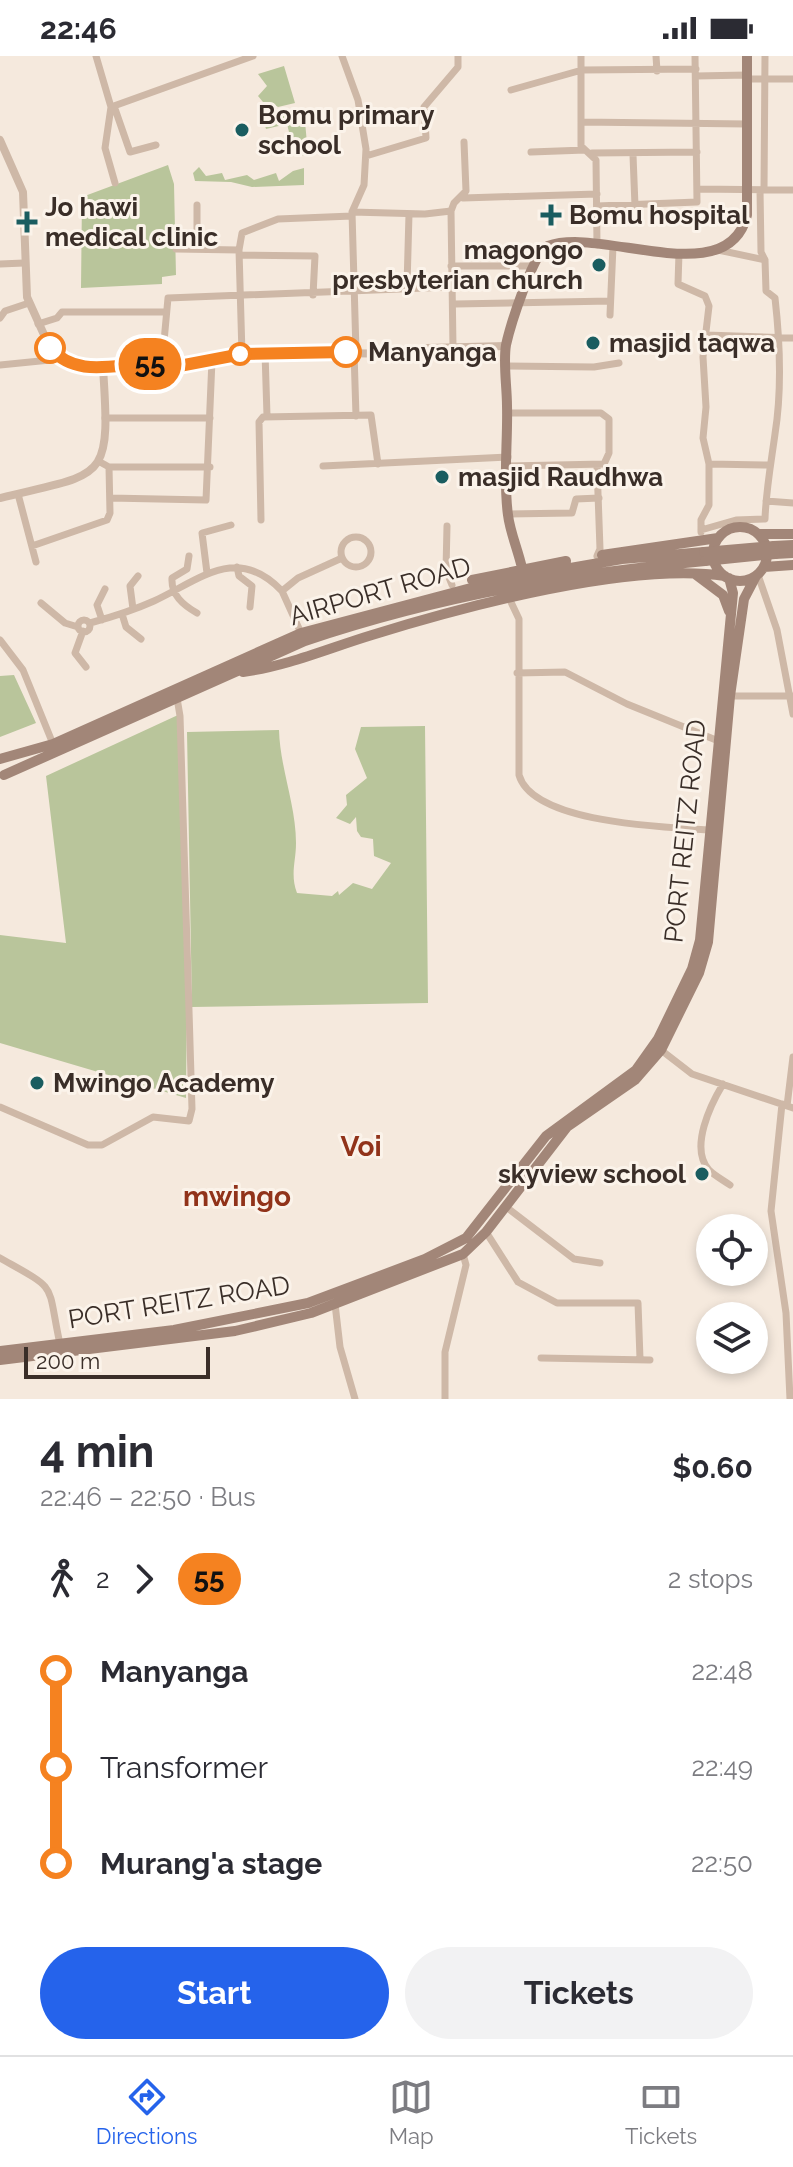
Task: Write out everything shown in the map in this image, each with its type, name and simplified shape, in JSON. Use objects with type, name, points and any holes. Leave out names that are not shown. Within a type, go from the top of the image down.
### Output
[{"type":"main road","points":[[528,575],[508,514],[506,346],[532,266],[539,254],[551,246],[597,245],[679,253],[718,250],[741,230],[747,215],[748,190],[747,56]]},
{"type":"main road","points":[[430,597],[452,585],[528,575],[597,556],[702,536],[718,538],[739,527],[759,534],[793,534]]},
{"type":"main road","points":[[0,1360],[235,1331],[335,1304],[463,1254],[486,1232],[567,1127],[635,1080],[661,1050],[699,973],[708,942],[730,696],[744,599],[759,573],[767,549],[759,534]]},
{"type":"main road","points":[[718,538],[714,561],[727,577]]},
{"type":"main road","name":"AIRPORT ROAD","points":[[0,761],[53,744],[301,633],[430,597],[528,575],[622,559],[793,545]]},
{"type":"main road","name":"AIRPORT ROAD","points":[[2,778],[230,673],[341,629],[528,575],[793,553]]},
{"type":"main road","points":[[230,673],[264,669],[429,619],[510,600],[632,577],[694,573],[745,581],[759,573],[793,565]]},
{"type":"main road","points":[[694,573],[723,595],[730,613]]},
{"type":"main road","name":"PORT REITZ ROAD","points":[[0,1351],[237,1320],[308,1303],[425,1259],[466,1238],[546,1136],[636,1070],[658,1039],[692,969],[700,940],[716,740],[733,593],[727,577]]},
{"type":"main road","points":[[0,761],[2,778]]},
{"type":"street","points":[[96,56],[130,152],[156,145]]},
{"type":"street","points":[[214,56],[219,68]]},
{"type":"street","points":[[112,107],[253,56]]},
{"type":"street","points":[[342,56],[358,100],[366,156],[364,185],[352,214],[356,416]]},
{"type":"street","points":[[366,156],[426,138],[424,107],[458,67],[458,56]]},
{"type":"street","points":[[581,56],[581,122],[587,151],[596,160],[597,245]]},
{"type":"street","points":[[656,56],[657,71]]},
{"type":"street","points":[[597,206],[694,203],[698,198],[695,56]]},
{"type":"street","points":[[679,253],[678,284],[708,299],[703,438],[709,464],[709,505],[701,520],[702,536],[736,520],[765,519],[771,481],[768,465],[776,432],[779,338],[775,298],[766,291],[765,260],[761,252],[765,56]]},
{"type":"street","points":[[511,90],[582,70],[696,72],[793,79]]},
{"type":"street","points":[[112,107],[106,156],[115,183]]},
{"type":"street","points":[[581,122],[747,124]]},
{"type":"street","points":[[106,140],[123,135]]},
{"type":"street","points":[[0,140],[23,192],[24,263],[29,303],[47,344],[60,359],[80,367],[162,363],[174,367],[265,352],[404,354],[427,348],[506,346]]},
{"type":"street","points":[[463,198],[466,191],[464,142]]},
{"type":"street","points":[[531,152],[587,151],[633,155],[697,152]]},
{"type":"street","points":[[633,155],[635,206]]},
{"type":"street","points":[[698,189],[793,190]]},
{"type":"street","points":[[453,347],[455,304],[451,287],[451,211],[454,203],[463,198],[597,194]]},
{"type":"street","points":[[197,205],[197,249]]},
{"type":"street","points":[[242,354],[242,233],[273,220],[451,211]]},
{"type":"street","points":[[407,286],[409,214]]},
{"type":"street","points":[[610,315],[613,246]]},
{"type":"street","points":[[176,249],[313,255],[313,295]]},
{"type":"street","points":[[718,250],[765,260]]},
{"type":"street","points":[[0,264],[24,263]]},
{"type":"street","points":[[451,266],[532,266]]},
{"type":"street","points":[[162,363],[168,298],[313,295],[407,286],[451,287]]},
{"type":"street","points":[[455,304],[610,301]]},
{"type":"street","points":[[0,318],[5,311],[29,303]]},
{"type":"street","points":[[38,324],[57,318],[62,312],[165,312]]},
{"type":"street","points":[[706,335],[793,338]]},
{"type":"street","points":[[265,352],[267,416]]},
{"type":"street","points":[[0,365],[60,359]]},
{"type":"street","points":[[110,498],[204,501],[210,467],[212,360]]},
{"type":"street","points":[[507,366],[594,367],[619,363]]},
{"type":"street","points":[[0,498],[78,479],[100,462],[105,418],[103,368]]},
{"type":"street","points":[[323,466],[508,461],[604,464],[609,453],[606,415],[508,413]]},
{"type":"street","points":[[261,520],[259,422],[267,416],[373,416],[378,464]]},
{"type":"street","points":[[105,418],[210,418]]},
{"type":"street","points":[[100,462],[109,467],[210,467]]},
{"type":"street","points":[[709,464],[768,465]]},
{"type":"street","points":[[597,466],[597,556]]},
{"type":"street","points":[[32,546],[105,522],[110,516],[109,467]]},
{"type":"street","points":[[18,494],[36,562]]},
{"type":"street","points":[[508,514],[572,513],[576,499],[599,498]]},
{"type":"street","points":[[766,501],[793,503]]},
{"type":"street","points":[[207,573],[202,533],[231,525]]},
{"type":"street","points":[[447,526],[446,570],[452,585]]},
{"type":"street","points":[[351,538],[364,539],[370,547],[368,560],[361,565],[352,566],[342,558],[342,548],[351,538]]},
{"type":"street","points":[[189,556],[185,572],[172,578],[173,591],[197,613]]},
{"type":"street","points":[[282,591],[306,573],[342,558]]},
{"type":"street","points":[[237,567],[239,576],[252,586],[250,607]]},
{"type":"street","points":[[86,667],[75,653],[83,620],[90,623],[122,614],[207,573],[237,567],[262,574],[282,591],[301,633]]},
{"type":"street","points":[[759,573],[773,612],[792,696],[793,714]]},
{"type":"street","points":[[133,609],[130,586],[138,576]]},
{"type":"street","points":[[102,620],[97,605],[105,589]]},
{"type":"street","points":[[510,600],[519,619],[519,775],[531,794],[569,812],[710,830]]},
{"type":"street","points":[[41,603],[65,623],[80,629]]},
{"type":"street","points":[[122,614],[126,627],[141,639]]},
{"type":"street","points":[[0,640],[23,670],[53,744]]},
{"type":"street","points":[[517,673],[565,672],[627,704],[716,740]]},
{"type":"street","points":[[730,696],[792,696]]},
{"type":"street","points":[[0,1107],[88,1145],[102,1145],[153,1117],[189,1121],[191,1078],[177,698]]},
{"type":"street","points":[[661,1050],[680,1067],[787,1106]]},
{"type":"street","points":[[790,1399],[786,1313],[771,1211],[793,1057]]},
{"type":"street","points":[[723,1084],[709,1110],[702,1151],[709,1169],[730,1185]]},
{"type":"street","points":[[505,1206],[574,1259],[600,1263]]},
{"type":"street","points":[[486,1232],[518,1282],[557,1303],[638,1303],[640,1359]]},
{"type":"street","points":[[445,1399],[445,1352],[466,1265],[463,1254]]},
{"type":"street","points":[[0,1258],[42,1281],[51,1290],[60,1344]]},
{"type":"street","points":[[335,1304],[340,1347],[355,1399]]},
{"type":"street","points":[[541,1358],[650,1360]]},
{"type":"green space","points":[[284,66],[295,103],[278,107],[272,103],[267,110],[260,110],[263,102],[258,96],[267,86],[258,74]]},
{"type":"green space","points":[[304,111],[308,154],[297,157],[283,140],[290,136],[287,124],[266,129],[263,119]]},
{"type":"green space","points":[[168,165],[174,184],[176,275],[162,277],[162,284],[81,288],[82,197]]},
{"type":"green space","points":[[199,167],[206,176],[222,173],[225,180],[247,175],[254,180],[276,173],[279,181],[293,171],[304,168],[304,185],[252,187],[231,182],[195,181],[193,173]]},
{"type":"green space","points":[[14,675],[36,723],[0,737],[0,676]]},
{"type":"green space","points":[[178,715],[187,987],[186,1098],[0,1043],[0,935],[66,943],[46,776]]},
{"type":"green space","points":[[425,726],[428,1003],[192,1007],[187,732],[279,730],[295,829],[294,874],[297,893],[332,896],[338,891],[339,895],[353,883],[372,889],[391,863],[374,856],[373,839],[361,837],[357,831],[356,817],[350,824],[336,818],[347,805],[346,795],[367,778],[355,749],[361,727]]},
{"type":"bus line","name":"55","points":[[50,348],[60,359],[74,365],[103,368],[162,363],[174,367],[265,352],[346,352]]},
{"type":"place","name":"Bomu primary school","points":[[242,130]]},
{"type":"place","name":"Bomu hospital","points":[[551,215]]},
{"type":"place","name":"Jo hawi medical clinic","points":[[27,222]]},
{"type":"place","name":"magongo presbyterian church","points":[[599,265]]},
{"type":"place","name":"masjid taqwa","points":[[593,343]]},
{"type":"place","name":"Manyanga","points":[[346,352]]},
{"type":"place","name":"masjid Raudhwa","points":[[442,477]]},
{"type":"place","name":"Mwingo Academy","points":[[37,1083]]},
{"type":"place","name":"skyview school","points":[[702,1174]]},
{"type":"district","name":"Voi","points":[[361,1146]]},
{"type":"district","name":"mwingo","points":[[237,1196]]}]
